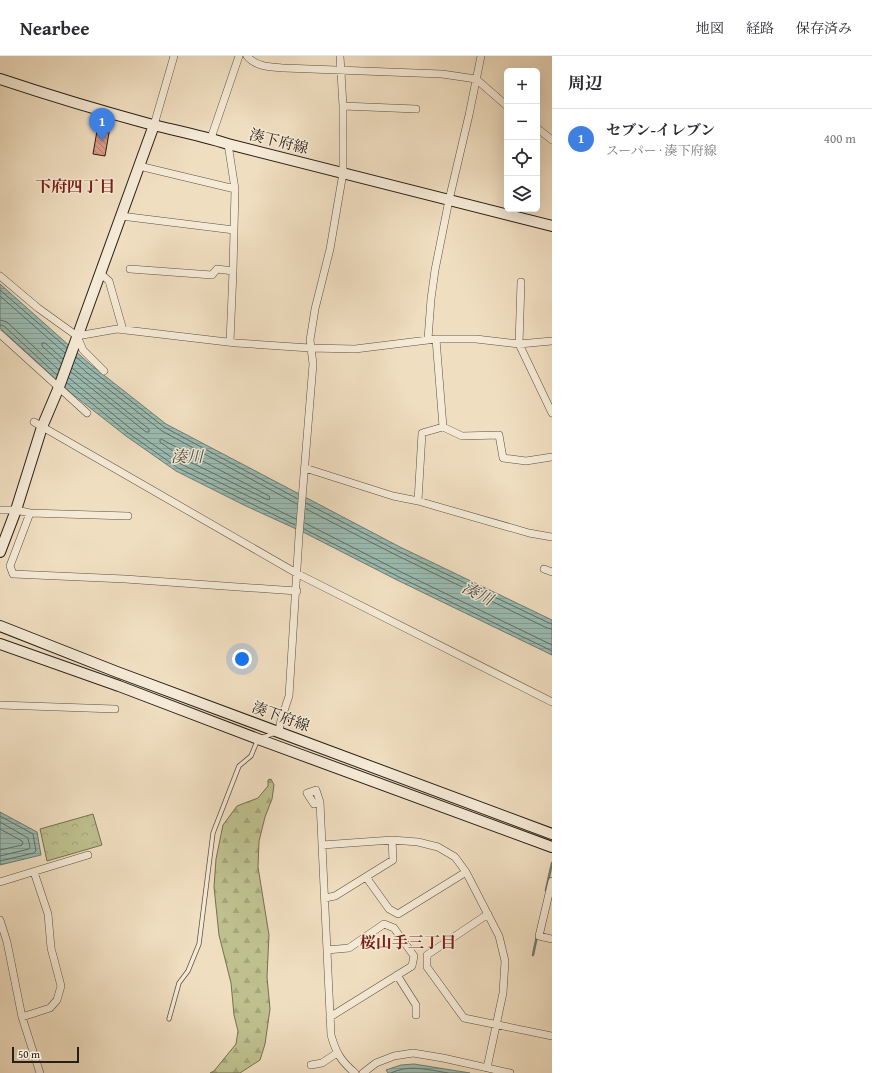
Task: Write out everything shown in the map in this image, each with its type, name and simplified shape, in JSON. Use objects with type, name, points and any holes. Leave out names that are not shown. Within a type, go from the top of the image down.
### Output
[{"type":"main road","name":"湊下府線","points":[[0,79],[61,100],[154,125],[211,138],[228,144],[552,226]]},
{"type":"main road","points":[[0,552],[16,510],[38,425],[59,387],[154,125]]},
{"type":"main road","name":"湊下府線","points":[[0,626],[117,672],[279,731],[552,834]]},
{"type":"main road","name":"湊下府線","points":[[0,644],[119,686],[258,739],[552,847]]},
{"type":"street","points":[[154,125],[174,56]]},
{"type":"street","points":[[211,138],[239,56]]},
{"type":"street","points":[[247,56],[250,60],[264,66],[284,68],[442,74],[476,78],[505,104]]},
{"type":"street","points":[[279,731],[289,696],[297,591],[299,536],[313,364],[310,348],[315,309],[330,248],[343,173],[343,106],[340,56]]},
{"type":"street","points":[[444,427],[432,339],[431,298],[449,200],[481,56]]},
{"type":"street","points":[[343,106],[416,109]]},
{"type":"street","points":[[540,130],[552,140]]},
{"type":"street","points":[[228,144],[235,189],[230,342]]},
{"type":"street","points":[[139,166],[235,189]]},
{"type":"street","points":[[121,216],[234,230]]},
{"type":"street","points":[[130,269],[212,275],[217,269],[233,271]]},
{"type":"street","points":[[100,273],[109,281],[122,330]]},
{"type":"street","points":[[0,276],[38,308],[77,336],[84,350],[104,371]]},
{"type":"street","points":[[521,282],[519,344],[552,413]]},
{"type":"street","points":[[77,336],[117,329],[230,342],[310,348],[355,349],[432,339],[476,339],[519,344],[552,342]]},
{"type":"street","points":[[0,334],[88,413]]},
{"type":"street","points":[[38,425],[298,574],[552,702]]},
{"type":"street","points":[[418,501],[422,433],[444,427],[462,436],[499,435],[502,458],[526,462],[552,458]]},
{"type":"street","points":[[305,468],[393,496],[418,501],[529,533],[552,537]]},
{"type":"street","points":[[0,510],[16,510],[30,513],[128,516]]},
{"type":"street","points":[[30,513],[10,566],[13,574],[125,579],[297,591]]},
{"type":"street","points":[[544,569],[552,572]]},
{"type":"street","points":[[0,705],[115,709]]},
{"type":"street","points":[[320,802],[331,1035],[337,1053],[344,1063],[355,1073]]},
{"type":"street","points":[[322,845],[392,840],[418,842],[438,847],[455,857],[466,872],[499,936],[505,961],[503,993],[487,1068]]},
{"type":"street","points":[[324,898],[336,896],[393,860],[392,840]]},
{"type":"street","points":[[0,882],[88,855]]},
{"type":"street","points":[[22,1017],[50,1008],[57,1000],[60,986],[50,948],[48,914],[34,872]]},
{"type":"street","points":[[366,877],[389,909],[398,914],[466,872]]},
{"type":"street","points":[[552,882],[539,936],[552,939]]},
{"type":"street","points":[[488,914],[427,955],[428,967],[464,1018],[552,1036]]},
{"type":"street","points":[[0,920],[7,942],[22,1017],[40,1073]]},
{"type":"street","points":[[327,950],[349,948],[384,924],[394,928],[414,956],[412,966],[330,1017]]},
{"type":"street","points":[[397,975],[416,1006],[416,1015]]},
{"type":"street","points":[[311,1065],[322,1062],[337,1053]]},
{"type":"street","points":[[363,1073],[376,1063],[394,1056],[413,1053],[510,1073]]},
{"type":"lane","points":[[170,1019],[179,983],[188,971],[199,944],[213,833],[239,766],[251,756],[258,739],[279,731]]},
{"type":"green space","points":[[271,779],[274,785],[272,799],[265,817],[259,841],[258,867],[269,935],[267,977],[270,1009],[265,1044],[260,1060],[240,1073],[210,1073],[214,1071],[236,1044],[238,1031],[234,1015],[231,983],[219,935],[214,887],[216,859],[223,825],[237,806],[258,798],[268,786],[268,780]]},
{"type":"green space","points":[[93,814],[102,845],[47,861],[40,829]]},
{"type":"water","name":"湊川","points":[[0,284],[91,365],[166,424],[400,547],[552,620],[552,655],[176,471],[126,436],[71,393],[0,328]]},
{"type":"water","points":[[0,812],[37,832],[41,855],[0,865]]},
{"type":"water","points":[[414,1064],[470,1073],[388,1073],[386,1070],[401,1065]]},
{"type":"building","points":[[98,125],[110,127],[105,156],[93,154]]},
{"type":"waterway","points":[[546,890],[552,863]]},
{"type":"waterway","points":[[533,955],[537,936]]},
{"type":"place","name":"セブン-イレブン","points":[[102,141]]},
{"type":"district","name":"下府四丁目","points":[[75,186]]},
{"type":"district","name":"桜山手三丁目","points":[[408,942]]}]
